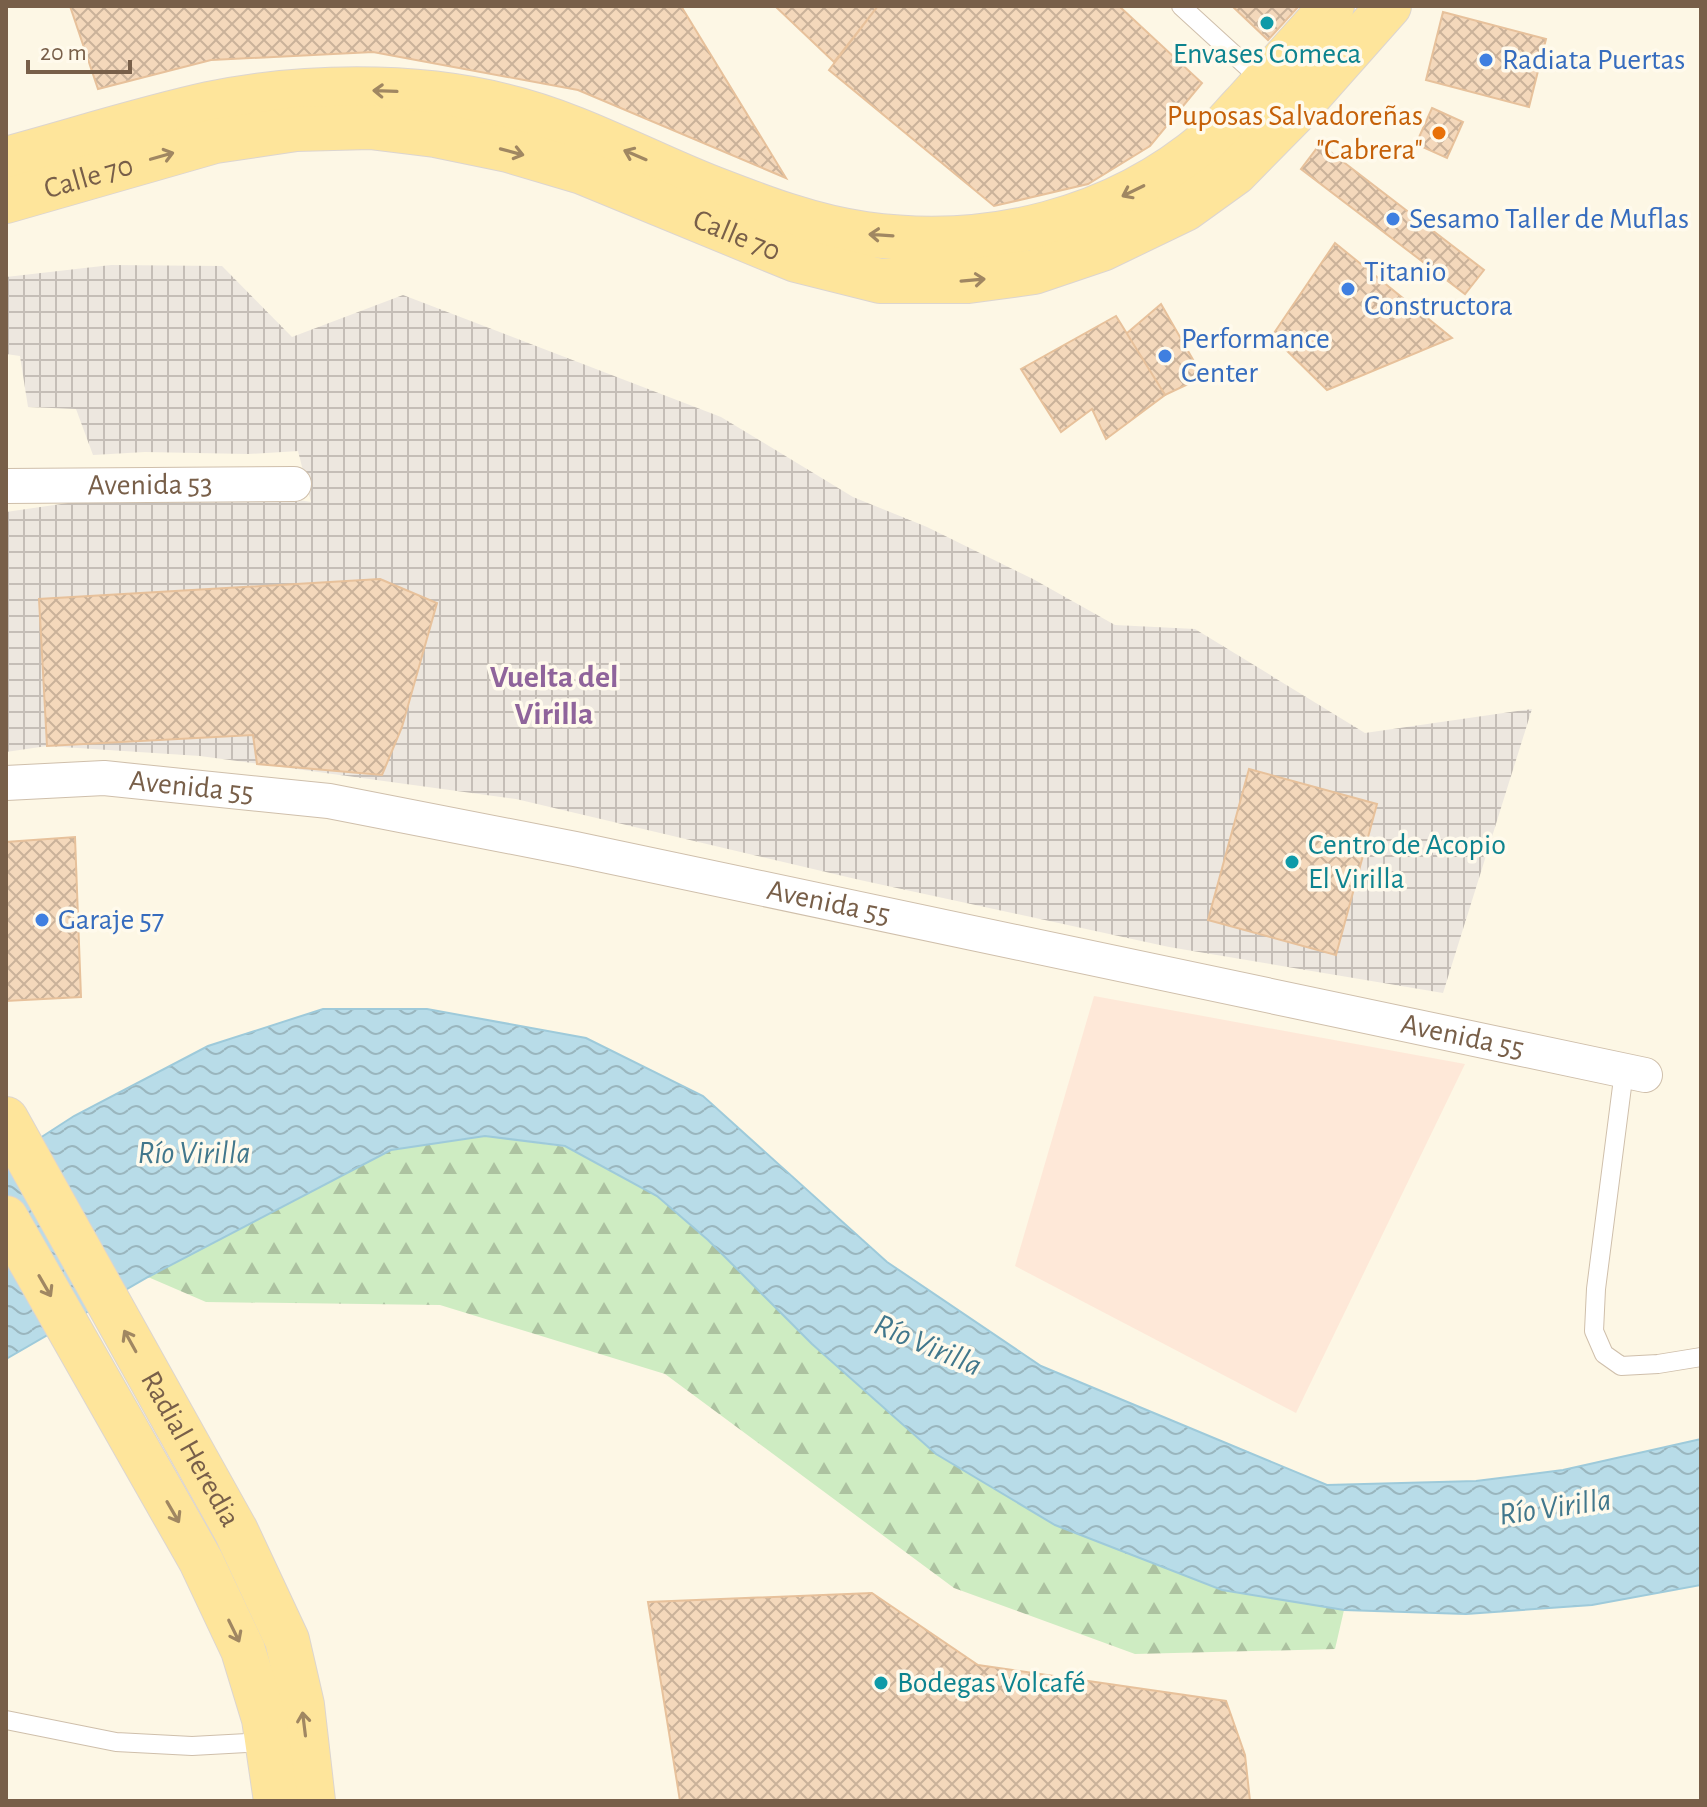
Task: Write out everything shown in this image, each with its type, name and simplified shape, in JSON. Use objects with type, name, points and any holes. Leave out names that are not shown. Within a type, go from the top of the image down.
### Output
[{"type":"main road","name":"Calle 70","points":[[6,159],[210,104],[287,93],[354,90],[427,93],[504,105],[566,126],[712,188],[787,215],[863,234],[936,239],[1009,234],[1083,215],[1157,179],[1212,138],[1332,6]]},
{"type":"main road","name":"Calle 70","points":[[6,201],[215,141],[296,129],[370,127],[435,135],[523,154],[582,172],[796,260],[880,281],[994,278],[1034,272],[1102,249],[1185,209],[1235,173],[1295,112],[1389,6]]},
{"type":"main road","name":"Radial Heredia","points":[[6,1119],[236,1531],[287,1640],[302,1705],[313,1801]]},
{"type":"main road","name":"Radial Heredia","points":[[6,1218],[201,1561],[243,1650],[264,1719],[276,1801]]},
{"type":"street","name":"Avenida 53","points":[[6,486],[294,484]]},
{"type":"street","name":"Avenida 55","points":[[6,783],[104,778],[329,801],[591,852],[1635,1073]]},
{"type":"lane","points":[[1181,6],[1264,82]]},
{"type":"lane","points":[[1635,1073],[1596,1289],[1594,1331],[1604,1354],[1621,1366],[1701,1357]]},
{"type":"lane","points":[[6,1720],[116,1742],[192,1746],[267,1742]]},
{"type":"shaded area","points":[[111,265],[222,266],[292,337],[403,295],[721,417],[853,497],[927,527],[1033,579],[1115,625],[1195,629],[1365,733],[1532,709],[1443,993],[1169,947],[860,880],[516,799],[200,756],[47,746],[6,752],[6,512],[199,484],[311,502],[298,451],[93,455],[76,409],[28,407],[20,356],[6,354],[6,277]]},
{"type":"shaded area","points":[[1094,996],[1465,1064],[1296,1413],[1015,1266]]},
{"type":"green space","points":[[485,1136],[566,1147],[657,1196],[708,1240],[812,1344],[936,1454],[1055,1525],[1222,1590],[1344,1610],[1335,1649],[1135,1654],[954,1588],[665,1374],[440,1305],[206,1302],[148,1277],[391,1150]]},
{"type":"water","name":"Río Virilla","points":[[323,1009],[427,1009],[586,1038],[703,1096],[887,1262],[1041,1366],[1327,1485],[1476,1481],[1563,1470],[1701,1439],[1701,1585],[1592,1605],[1466,1614],[1344,1610],[1222,1590],[1055,1525],[936,1454],[812,1344],[708,1240],[657,1196],[565,1146],[485,1136],[391,1150],[148,1277],[6,1359],[6,1160],[74,1116],[208,1046]]},
{"type":"building","points":[[70,6],[681,6],[786,178],[578,90],[373,52],[211,60],[98,89]]},
{"type":"building","points":[[775,6],[878,6],[834,62]]},
{"type":"building","points":[[878,6],[1119,6],[1202,83],[1150,146],[1088,184],[994,206],[829,70]]},
{"type":"building","name":"Envases Comeca","points":[[1232,6],[1299,6],[1268,40]]},
{"type":"building","name":"Radiata Puertas","points":[[1443,12],[1546,39],[1529,107],[1426,80]]},
{"type":"building","name":"Puposas Salvadoreñas \"Cabrera\"","points":[[1432,108],[1463,122],[1447,158],[1416,144]]},
{"type":"building","name":"Sesamo Taller de Muflas","points":[[1320,144],[1484,270],[1465,294],[1301,169]]},
{"type":"building","name":"Titanio Constructora","points":[[1335,243],[1452,338],[1327,390],[1272,336]]},
{"type":"building","name":"Performance Center","points":[[1161,304],[1203,377],[1165,395],[1126,334]]},
{"type":"building","points":[[1116,316],[1165,395],[1106,439],[1092,409],[1061,432],[1021,369]]},
{"type":"building","points":[[380,579],[437,603],[402,727],[382,775],[257,764],[253,735],[47,746],[39,599]]},
{"type":"building","name":"Centro de Acopio El Virilla","points":[[1249,769],[1377,804],[1336,955],[1208,920]]},
{"type":"building","name":"Garaje 57","points":[[75,837],[81,997],[6,1001],[6,842]]},
{"type":"building","name":"Bodegas Volcafé","points":[[872,1593],[978,1665],[1226,1701],[1245,1755],[1250,1801],[680,1801],[648,1602]]},
{"type":"place","name":"Envases Comeca","points":[[1267,23]]},
{"type":"place","name":"Radiata Puertas","points":[[1486,60]]},
{"type":"place","name":"Puposas Salvadoreñas \"Cabrera\"","points":[[1439,133]]},
{"type":"place","name":"Sesamo Taller de Muflas","points":[[1393,219]]},
{"type":"place","name":"Titanio Constructora","points":[[1348,289]]},
{"type":"place","name":"Performance Center","points":[[1165,356]]},
{"type":"place","name":"Centro de Acopio El Virilla","points":[[1292,862]]},
{"type":"place","name":"Garaje 57","points":[[42,920]]},
{"type":"place","name":"Bodegas Volcafé","points":[[881,1683]]},
{"type":"district","name":"Vuelta del Virilla","points":[[554,696]]}]
